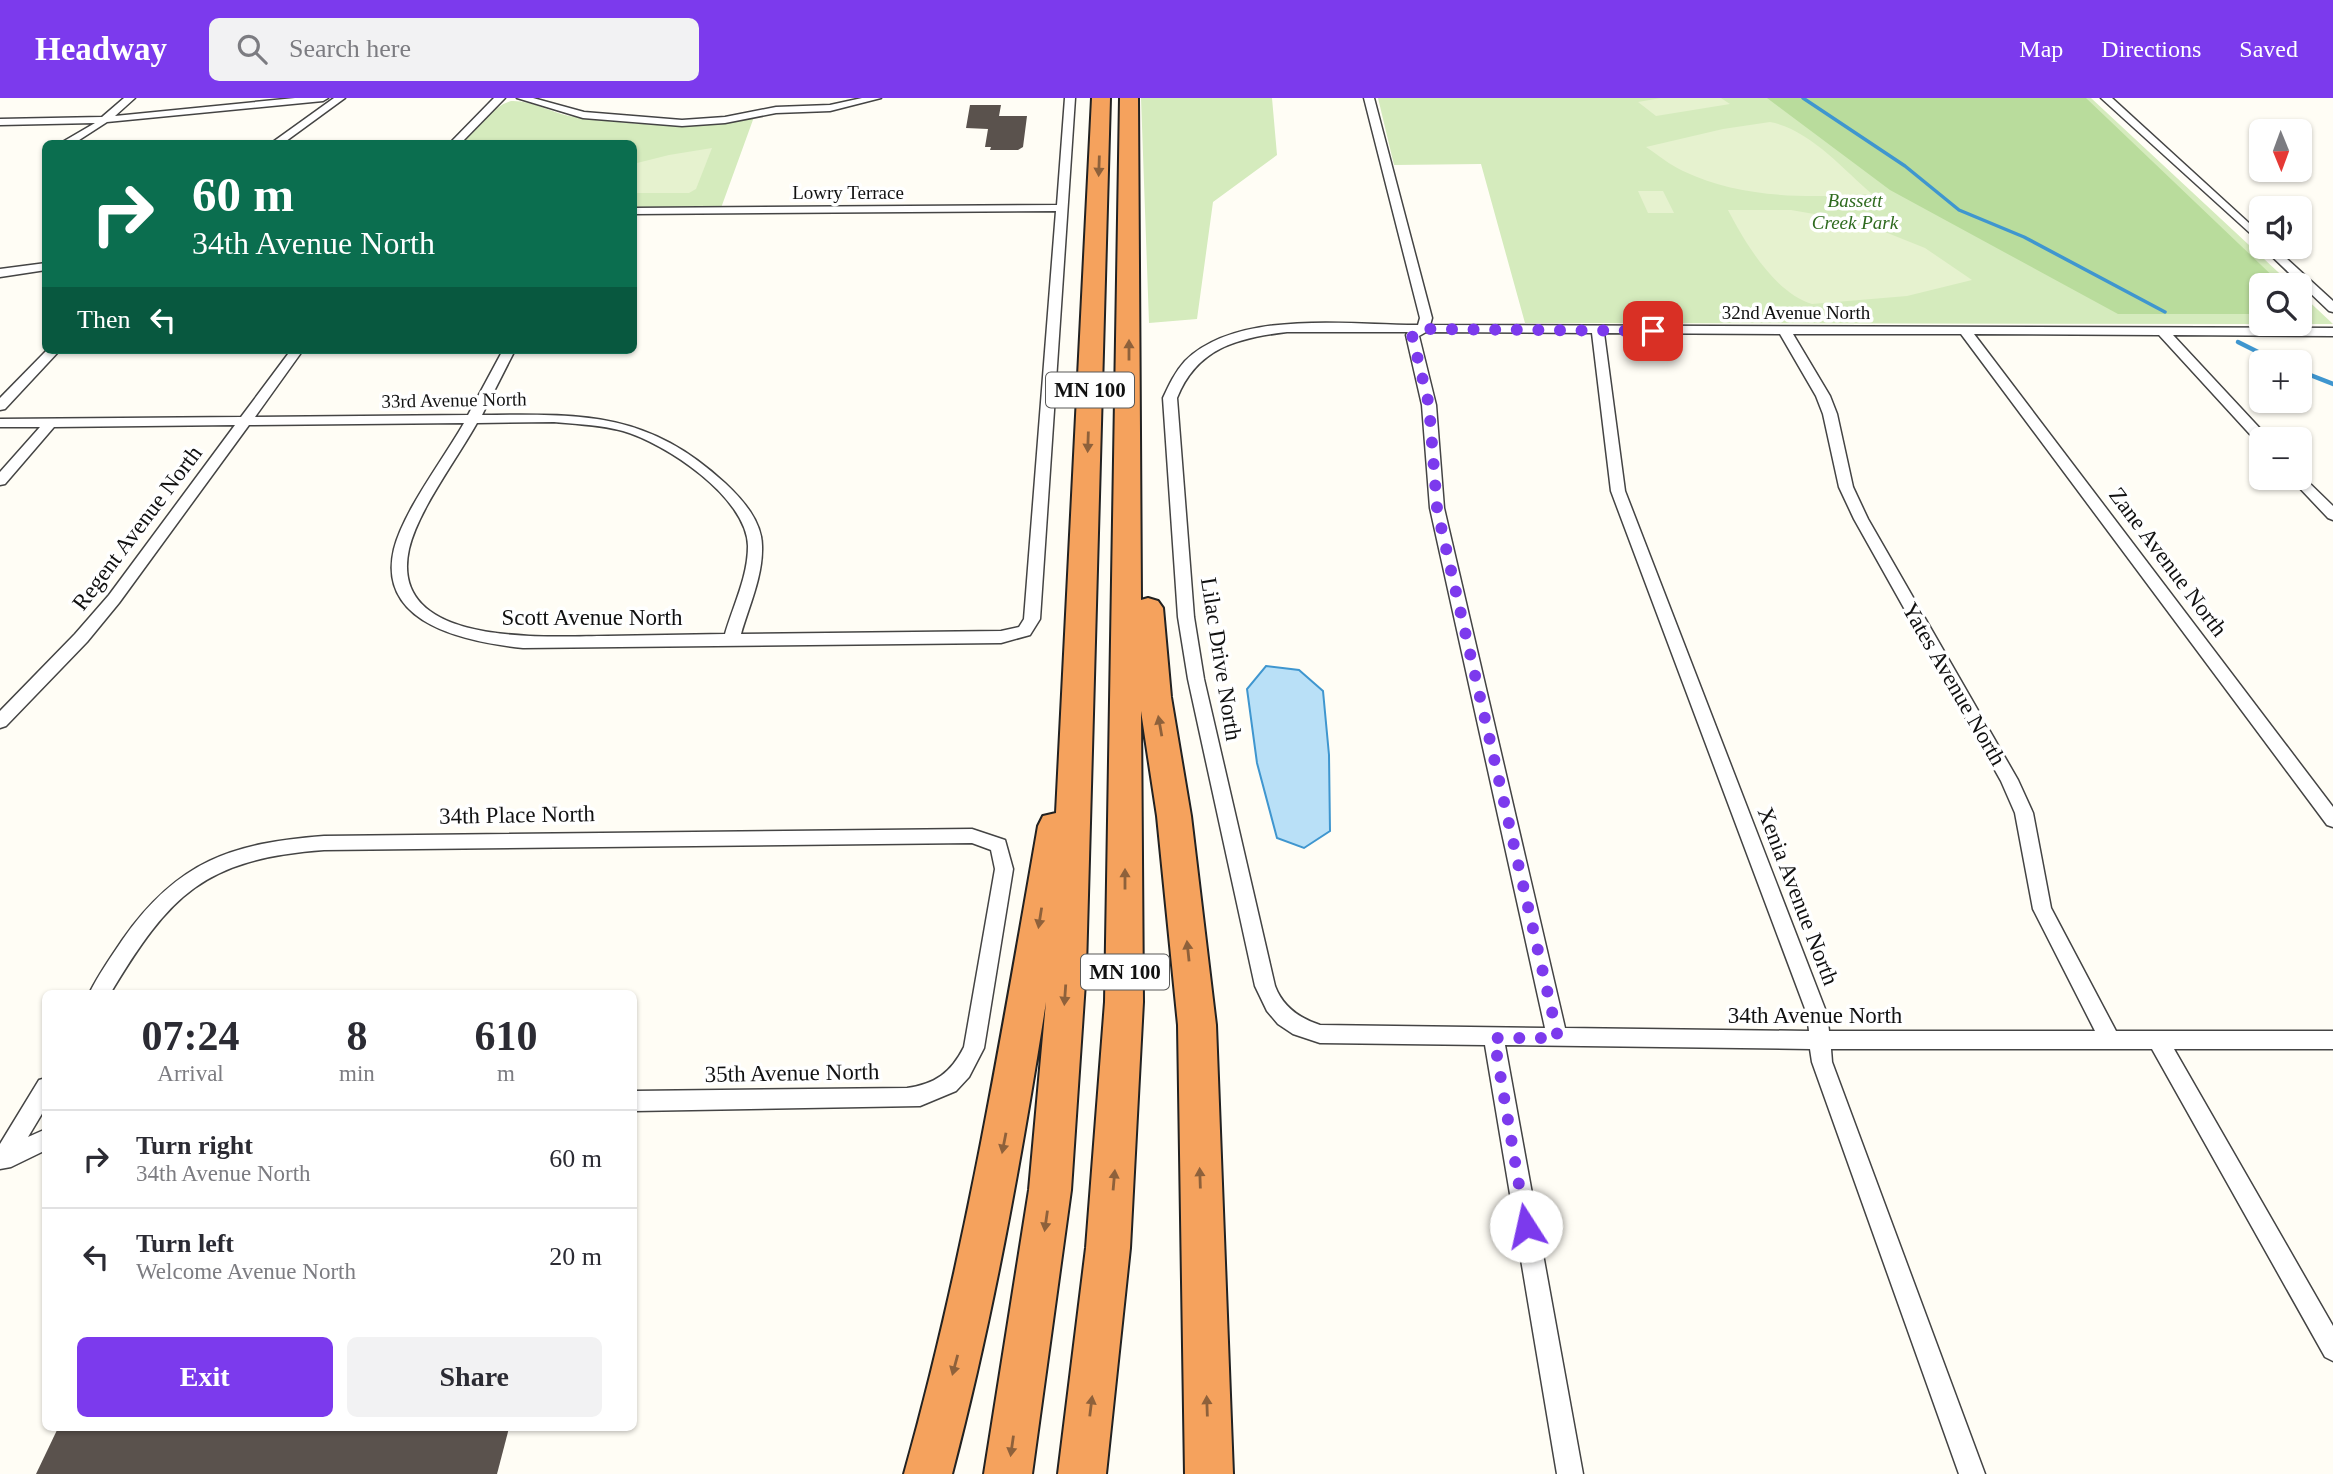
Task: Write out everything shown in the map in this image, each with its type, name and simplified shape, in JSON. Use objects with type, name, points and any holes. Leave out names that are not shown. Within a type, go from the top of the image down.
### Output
[{"type":"highway","name":"MN 100","points":[[1008,1474],[1050,1190],[1067,968],[1101,98]]},
{"type":"highway","name":"MN 100","points":[[1082,1474],[1110,1223],[1124,1002],[1129,98]]},
{"type":"highway","points":[[1129,467],[1145,548],[1149,644],[1174,816],[1197,1025],[1209,1474]]},
{"type":"highway","points":[[928,1474],[972,1300],[1005,1141],[1079,682]]},
{"type":"street","points":[[71,140],[105,120],[130,98]]},
{"type":"street","points":[[0,122],[105,120],[323,98]]},
{"type":"street","points":[[281,140],[340,98]]},
{"type":"street","points":[[458,140],[500,98]]},
{"type":"street","points":[[523,98],[583,115],[662,122],[725,120],[796,108],[830,108],[876,98]]},
{"type":"street","points":[[768,98],[796,108]]},
{"type":"street","points":[[1063,208],[1070,98]]},
{"type":"street","points":[[1369,98],[1426,318],[1423,329],[1412,335],[1429,405],[1437,508],[1558,1038]]},
{"type":"street","points":[[2106,98],[2249,229]]},
{"type":"street","name":"Lowry Terrace","points":[[637,211],[1063,208]]},
{"type":"street","name":"Scott Avenue North","points":[[507,354],[473,420],[407,533],[400,553],[399,573],[405,592],[418,609],[436,623],[461,633],[491,640],[1001,637],[1023,633],[1030,626],[1032,619],[1063,208]]},
{"type":"street","points":[[2282,259],[2333,308]]},
{"type":"street","points":[[0,273],[42,267]]},
{"type":"street","name":"32nd Avenue North","points":[[1260,331],[1287,328],[2333,332]]},
{"type":"street","name":"Lilac Drive North","points":[[1260,331],[1230,339],[1208,349],[1175,380],[1170,398],[1186,617],[1196,679],[1265,986],[1271,1003],[1281,1016],[1298,1028]]},
{"type":"street","name":"Xenia Avenue North","points":[[1598,331],[1618,491],[1817,1014],[1822,1062],[1972,1474]]},
{"type":"street","name":"Yates Avenue North","points":[[1785,331],[1823,396],[1830,414],[1846,487],[1861,519],[2019,802],[2031,843],[2036,887],[2042,909],[2111,1041]]},
{"type":"street","name":"Zane Avenue North","points":[[1966,332],[2333,820]]},
{"type":"street","points":[[2162,332],[2251,427]]},
{"type":"street","points":[[0,406],[50,354]]},
{"type":"street","name":"Regent Avenue North","points":[[0,722],[81,638],[114,599],[294,354]]},
{"type":"street","name":"33rd Avenue North","points":[[0,423],[554,418],[622,425],[662,441],[695,463],[729,494],[753,532],[754,559],[731,640]]},
{"type":"street","points":[[0,481],[50,423]]},
{"type":"street","points":[[2309,490],[2333,515]]},
{"type":"street","name":"34th Place North","points":[[101,990],[120,958],[160,903],[187,881],[220,861],[250,851],[303,844],[972,836],[999,845],[1004,869],[974,1048],[964,1070],[948,1087]]},
{"type":"street","name":"34th Avenue North","points":[[1298,1028],[1320,1034],[1359,1036],[1494,1038],[2333,1040]]},
{"type":"street","points":[[1494,1038],[1570,1474]]},
{"type":"street","points":[[2158,1041],[2333,1349]]},
{"type":"street","name":"35th Avenue North","points":[[637,1101],[907,1098],[928,1095],[948,1087]]},
{"type":"street","points":[[2,1160],[42,1094]]},
{"type":"street","points":[[2,1160],[42,1141]]},
{"type":"green space","points":[[1141,98],[1272,98],[1277,155],[1213,202],[1197,319],[1149,323]]},
{"type":"green space","name":"Bassett Creek Park","points":[[1378,98],[2091,98],[2249,245],[2249,259],[2264,259],[2279,273],[2249,273],[2249,324],[1525,323],[1481,164],[1394,165]]},
{"type":"green space","points":[[1661,98],[1721,98],[1730,104],[1656,116],[1638,102]]},
{"type":"green space","points":[[1767,98],[2086,98],[2249,254],[2249,259],[2255,259],[2269,273],[2249,273],[2249,314],[2118,314],[1890,190]]},
{"type":"green space","points":[[511,101],[526,102],[569,116],[638,124],[708,124],[754,117],[721,208],[637,208],[637,140],[465,140],[490,114]]},
{"type":"green space","points":[[1770,122],[1784,126],[1812,141],[1872,194],[1800,196],[1752,192],[1705,180],[1683,171],[1646,147],[1723,129]]},
{"type":"green space","points":[[712,148],[696,189],[689,193],[637,193],[637,163]]},
{"type":"green space","points":[[1638,191],[1663,191],[1674,213],[1648,213]]},
{"type":"green space","points":[[1728,210],[1791,210],[1860,222],[1925,248],[1972,280],[1907,296],[1812,304],[1798,298],[1774,278],[1752,251]]},
{"type":"green space","points":[[2312,304],[2333,324],[2312,324]]},
{"type":"water","points":[[1266,666],[1299,670],[1323,691],[1329,755],[1330,831],[1304,848],[1277,838],[1257,763],[1247,689]]},
{"type":"building","points":[[970,105],[1001,105],[999,116],[1027,116],[1023,147],[1018,150],[990,150],[991,147],[985,147],[988,129],[966,128]]},
{"type":"building","points":[[57,1431],[508,1431],[497,1474],[36,1474]]},
{"type":"waterway","points":[[1803,98],[1905,166],[1959,210],[2024,237],[2165,312]]},
{"type":"waterway","points":[[2238,342],[2254,350]]},
{"type":"waterway","points":[[2312,376],[2333,384]]},
{"type":"route","points":[[1526,1226],[1494,1038],[1558,1038],[1437,508],[1429,405],[1412,335],[1423,329],[1653,331]]}]
